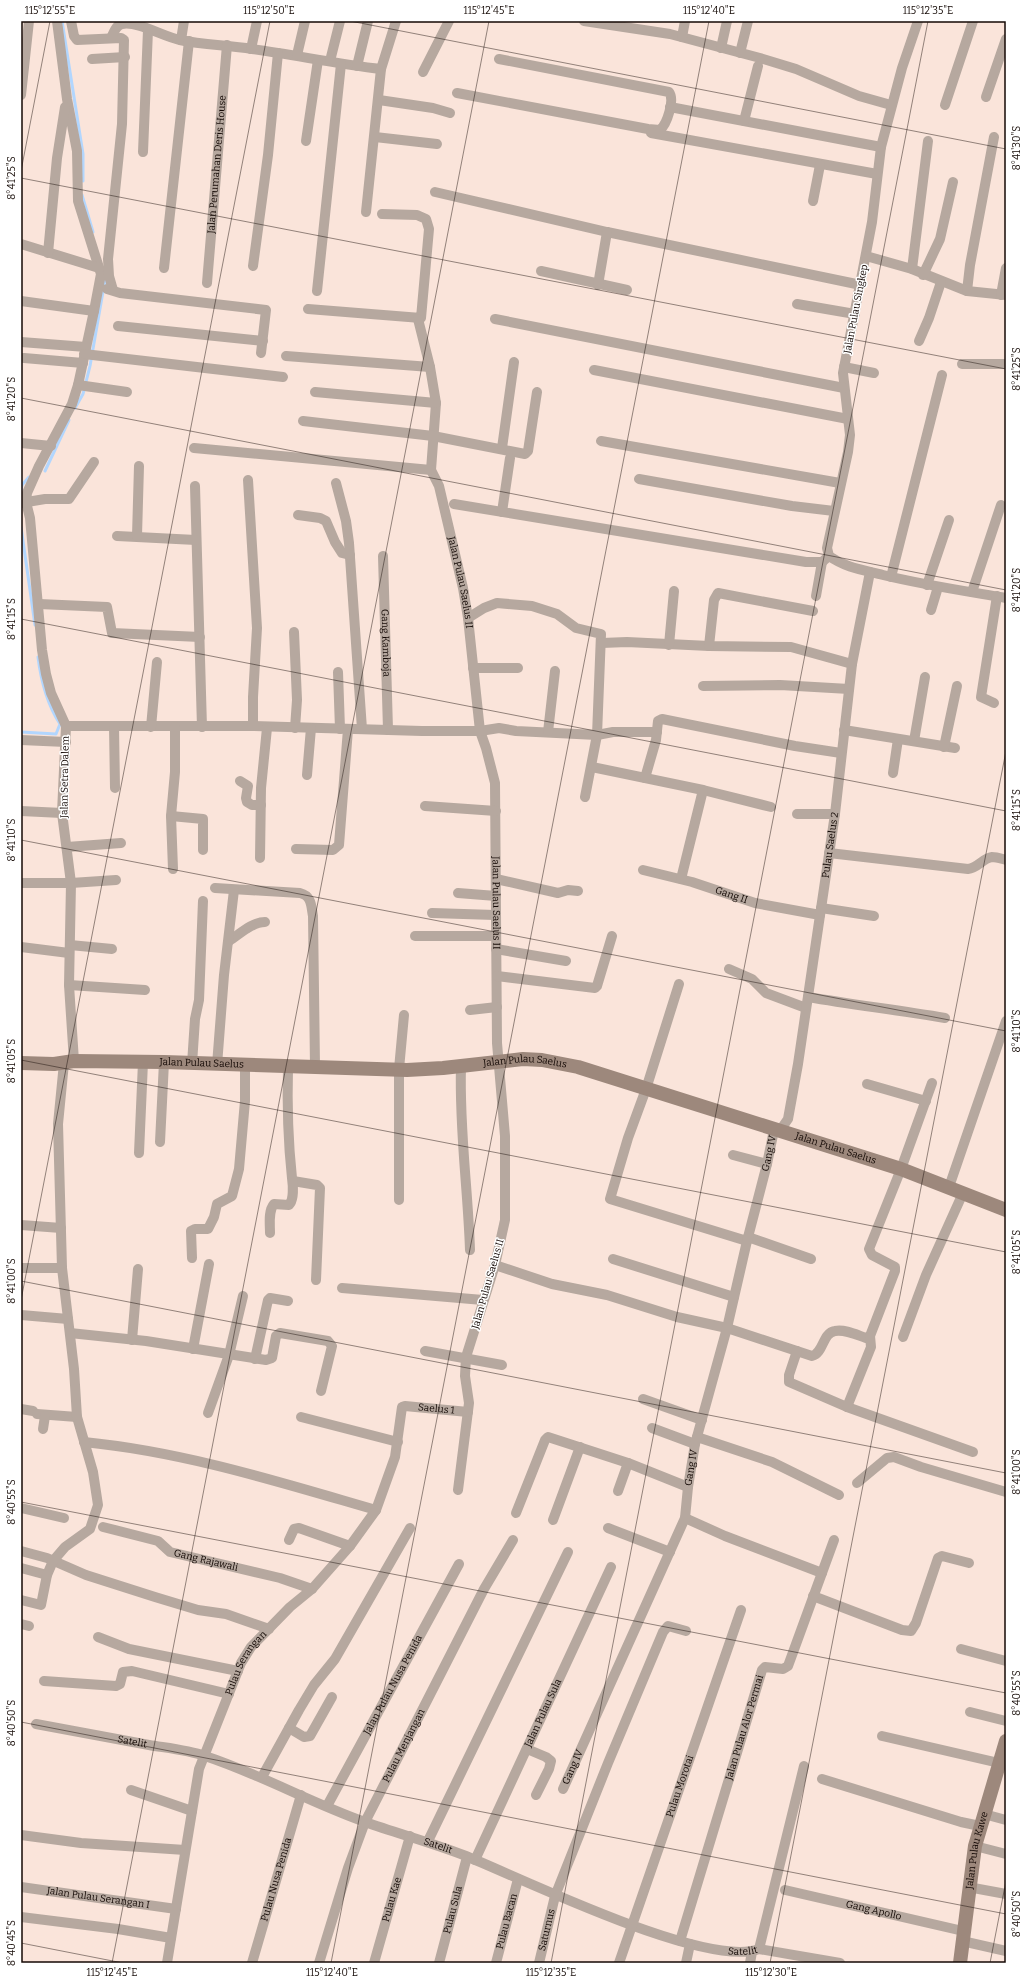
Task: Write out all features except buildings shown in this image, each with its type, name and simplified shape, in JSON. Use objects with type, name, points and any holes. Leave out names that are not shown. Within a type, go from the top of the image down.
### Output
[{"type":"street","points":[[21,95],[29,21]]},
{"type":"street","points":[[57,21],[67,99],[77,151],[78,201],[105,289]]},
{"type":"street","points":[[23,503],[39,466],[82,386],[94,311],[105,289],[109,276],[108,259],[122,124],[125,57],[123,38],[84,41],[77,40],[74,36],[71,21]]},
{"type":"street","points":[[164,268],[185,41],[184,21]]},
{"type":"street","points":[[252,49],[257,21]]},
{"type":"street","points":[[297,55],[305,21]]},
{"type":"street","points":[[330,62],[340,21]]},
{"type":"street","points":[[357,66],[368,21]]},
{"type":"street","points":[[366,212],[379,100],[381,69],[396,21]]},
{"type":"street","points":[[423,72],[449,21]]},
{"type":"street","points":[[584,21],[639,24],[796,69],[859,96],[891,105]]},
{"type":"street","points":[[682,37],[685,21]]},
{"type":"street","points":[[721,48],[727,21]]},
{"type":"street","points":[[740,53],[748,21]]},
{"type":"street","name":"Jalan Pulau Singkep","points":[[816,596],[848,452],[850,435],[844,388],[844,367],[876,199],[877,174],[881,147],[891,105],[918,21]]},
{"type":"street","points":[[945,105],[973,21]]},
{"type":"street","points":[[111,38],[118,26],[121,24],[137,22],[148,30],[185,41],[227,45],[297,55],[341,64],[381,69]]},
{"type":"street","points":[[143,152],[148,30]]},
{"type":"street","points":[[986,97],[1006,39]]},
{"type":"street","name":"Jalan Perumahan Deris House","points":[[207,283],[227,45]]},
{"type":"street","points":[[253,266],[268,155],[278,53]]},
{"type":"street","points":[[92,59],[125,57]]},
{"type":"street","points":[[457,93],[660,130],[664,126],[670,107],[671,97],[670,93],[666,91],[499,59]]},
{"type":"street","points":[[306,141],[318,60]]},
{"type":"street","points":[[317,291],[341,64]]},
{"type":"street","points":[[744,121],[758,66]]},
{"type":"street","points":[[48,253],[58,158],[67,99]]},
{"type":"street","points":[[379,100],[433,108],[450,113]]},
{"type":"street","points":[[670,107],[881,147]]},
{"type":"street","points":[[626,128],[820,165],[877,174]]},
{"type":"street","points":[[375,137],[437,144]]},
{"type":"street","points":[[967,291],[970,265],[994,137]]},
{"type":"street","points":[[912,270],[928,141]]},
{"type":"street","points":[[813,201],[820,165]]},
{"type":"street","points":[[923,275],[940,239],[953,182]]},
{"type":"street","points":[[435,192],[608,232],[861,284]]},
{"type":"street","points":[[308,309],[418,319],[421,318],[423,314],[429,229],[426,219],[418,215],[382,214]]},
{"type":"street","points":[[598,285],[608,232]]},
{"type":"street","points":[[21,244],[99,268]]},
{"type":"street","points":[[866,256],[912,270],[967,291],[1003,295],[1006,268]]},
{"type":"street","points":[[541,271],[598,285],[627,290]]},
{"type":"street","points":[[918,341],[929,318],[941,282]]},
{"type":"street","points":[[105,289],[264,309],[267,312],[261,353]]},
{"type":"street","points":[[21,301],[94,311]]},
{"type":"street","points":[[797,304],[854,314]]},
{"type":"street","name":"Jalan Pulau Saelus II","points":[[418,319],[430,367],[436,403],[432,470],[439,486],[463,588],[474,668],[480,731],[492,769],[496,811],[495,915],[497,1043],[505,1136],[506,1208],[505,1220],[495,1265],[466,1357],[468,1412],[458,1490]]},
{"type":"street","points":[[495,319],[844,388]]},
{"type":"street","points":[[118,326],[263,341]]},
{"type":"street","points":[[21,342],[87,354],[283,378]]},
{"type":"street","points":[[24,358],[87,354]]},
{"type":"street","points":[[286,356],[430,367]]},
{"type":"street","points":[[502,448],[514,362]]},
{"type":"street","points":[[962,364],[1006,364]]},
{"type":"street","points":[[844,367],[874,373]]},
{"type":"street","points":[[594,370],[848,419]]},
{"type":"street","points":[[891,577],[942,375]]},
{"type":"street","points":[[82,386],[127,392]]},
{"type":"street","points":[[315,392],[436,403]]},
{"type":"street","points":[[303,421],[433,436],[502,448],[525,454],[527,453],[537,392]]},
{"type":"street","points":[[601,441],[840,483]]},
{"type":"street","points":[[21,444],[51,446]]},
{"type":"street","points":[[194,448],[432,470]]},
{"type":"street","points":[[502,512],[510,458]]},
{"type":"street","points":[[23,503],[47,499],[69,499],[94,462]]},
{"type":"street","points":[[137,536],[139,466]]},
{"type":"street","points":[[639,479],[792,506],[834,511]]},
{"type":"street","points":[[248,480],[257,628],[253,726]]},
{"type":"street","points":[[336,483],[346,521],[350,555],[362,729]]},
{"type":"street","points":[[195,486],[202,727]]},
{"type":"street","name":"Jalan Setra Dalem","points":[[21,1600],[41,1605],[47,1575],[53,1561],[65,1547],[88,1532],[93,1524],[98,1505],[97,1491],[77,1418],[70,1333],[62,1268],[58,1124],[69,1062],[71,883],[62,813],[66,726],[51,693],[46,674],[42,650],[30,518],[23,503]]},
{"type":"street","points":[[454,504],[806,562],[825,559],[847,567],[927,585],[1001,597],[981,697],[994,703]]},
{"type":"street","points":[[972,592],[1001,505]]},
{"type":"street","points":[[298,515],[320,518],[326,522],[342,553],[350,555]]},
{"type":"street","points":[[927,585],[949,520]]},
{"type":"street","points":[[118,536],[196,540]]},
{"type":"street","name":"Gang Kamboja","points":[[383,556],[388,730]]},
{"type":"street","name":"Pulau Saelus 2","points":[[793,1136],[788,1119],[835,814],[852,664],[870,572]]},
{"type":"street","points":[[930,610],[938,587]]},
{"type":"street","points":[[669,645],[674,591]]},
{"type":"street","points":[[709,646],[714,600],[718,593],[813,611]]},
{"type":"street","points":[[468,618],[484,608],[497,603],[532,606],[557,614],[576,628],[600,633],[602,643],[597,735],[585,797]]},
{"type":"street","points":[[39,604],[107,606],[111,632],[113,633],[200,637]]},
{"type":"street","points":[[294,632],[297,700],[295,728]]},
{"type":"street","points":[[602,643],[627,642],[669,645],[791,647],[852,664]]},
{"type":"street","points":[[151,727],[157,662]]},
{"type":"street","points":[[474,668],[518,668]]},
{"type":"street","points":[[548,732],[555,670]]},
{"type":"street","points":[[296,849],[333,850],[339,845],[344,729],[338,672]]},
{"type":"street","points":[[914,741],[925,677]]},
{"type":"street","points":[[703,686],[780,685],[849,689]]},
{"type":"street","points":[[944,747],[957,686]]},
{"type":"street","points":[[645,778],[657,732],[658,721],[662,719],[795,746],[841,753]]},
{"type":"street","points":[[66,726],[253,726],[267,728],[480,731],[500,728],[516,731],[597,735],[613,732],[657,732]]},
{"type":"street","points":[[114,726],[115,788]]},
{"type":"street","points":[[173,869],[171,816],[175,772],[175,727]]},
{"type":"street","points":[[260,858],[261,805],[267,728]]},
{"type":"street","points":[[307,775],[311,728]]},
{"type":"street","points":[[844,730],[955,748]]},
{"type":"street","points":[[893,773],[898,738]]},
{"type":"street","points":[[21,740],[66,742]]},
{"type":"street","points":[[592,767],[703,790],[771,807]]},
{"type":"street","points":[[240,781],[248,786],[246,798],[247,802],[252,805],[261,805]]},
{"type":"street","points":[[681,880],[703,790]]},
{"type":"street","points":[[425,806],[496,811]]},
{"type":"street","points":[[21,812],[62,813]]},
{"type":"street","points":[[797,814],[835,814]]},
{"type":"street","points":[[171,816],[203,819],[202,850]]},
{"type":"street","points":[[67,847],[121,843]]},
{"type":"street","points":[[829,853],[968,868],[974,868],[992,857],[1006,860]]},
{"type":"street","name":"Gang II","points":[[643,870],[755,903],[874,916]]},
{"type":"street","points":[[496,879],[558,893],[568,890],[578,891]]},
{"type":"street","points":[[21,883],[71,883],[116,880]]},
{"type":"street","points":[[215,888],[300,892],[306,894],[310,899],[313,916],[315,1066]]},
{"type":"street","points":[[217,1064],[224,975],[234,890]]},
{"type":"street","points":[[458,893],[496,896]]},
{"type":"street","points":[[192,1064],[195,1019],[199,1000],[203,901]]},
{"type":"street","points":[[432,913],[495,915]]},
{"type":"street","points":[[229,941],[248,929],[254,923],[265,922]]},
{"type":"street","points":[[415,936],[496,936]]},
{"type":"street","points":[[497,976],[595,988],[597,986],[612,936]]},
{"type":"street","points":[[21,947],[112,949]]},
{"type":"street","points":[[496,949],[566,961]]},
{"type":"street","points":[[729,969],[752,979],[766,993],[806,1008]]},
{"type":"street","points":[[679,984],[646,1089],[628,1138],[610,1199],[811,1259]]},
{"type":"street","points":[[69,985],[145,990]]},
{"type":"street","points":[[808,997],[854,1005],[914,1012],[945,1018]]},
{"type":"street","points":[[470,1010],[497,1007]]},
{"type":"street","points":[[399,1200],[399,1069],[404,1015]]},
{"type":"street","points":[[949,1187],[1006,1020]]},
{"type":"street","name":"Jalan Pulau Saelus","points":[[21,1063],[164,1062],[245,1066],[315,1066],[399,1069],[461,1067],[499,1062],[542,1060],[562,1063],[901,1170],[949,1187],[1006,1210]]},
{"type":"street","points":[[139,1152],[143,1062]]},
{"type":"street","points":[[160,1142],[164,1062]]},
{"type":"street","points":[[192,1258],[192,1231],[195,1229],[208,1229],[214,1217],[217,1204],[229,1198],[233,1192],[239,1169],[242,1138],[245,1066]]},
{"type":"street","points":[[270,1233],[270,1209],[274,1204],[291,1204],[293,1181],[287,1118],[288,1067]]},
{"type":"street","points":[[461,1067],[461,1112],[469,1206],[470,1250]]},
{"type":"street","points":[[846,1407],[871,1346],[870,1336],[895,1269],[895,1267],[872,1255],[869,1249],[901,1170],[932,1083]]},
{"type":"street","points":[[867,1084],[926,1101]]},
{"type":"street","name":"Pulau Saelus 2","points":[[776,1131],[788,1119]]},
{"type":"street","name":"Gang IV","points":[[563,1789],[686,1518],[688,1487],[696,1440],[727,1328],[747,1239],[776,1131]]},
{"type":"street","points":[[733,1155],[767,1164]]},
{"type":"street","points":[[293,1181],[317,1185],[320,1188],[316,1280]]},
{"type":"street","points":[[903,1337],[926,1275],[963,1193]]},
{"type":"street","points":[[21,1224],[61,1228]]},
{"type":"street","points":[[614,1259],[734,1297]]},
{"type":"street","points":[[193,1349],[209,1264]]},
{"type":"street","points":[[495,1265],[552,1284],[607,1295],[676,1317],[727,1328],[812,1356],[816,1355],[829,1334],[834,1331],[846,1332],[866,1338],[870,1336]]},
{"type":"street","points":[[21,1268],[62,1268]]},
{"type":"street","points":[[132,1340],[138,1269]]},
{"type":"street","points":[[342,1288],[483,1300]]},
{"type":"street","points":[[208,1412],[230,1355],[243,1296]]},
{"type":"street","points":[[255,1359],[268,1300],[270,1298],[288,1301]]},
{"type":"street","points":[[21,1315],[68,1319]]},
{"type":"street","points":[[70,1333],[132,1340],[266,1360],[272,1358],[276,1336],[280,1333],[328,1341],[332,1346],[321,1391]]},
{"type":"street","points":[[425,1351],[466,1357],[502,1365]]},
{"type":"street","points":[[797,1351],[789,1375],[789,1382],[846,1407],[973,1452]]},
{"type":"street","points":[[643,1399],[702,1420]]},
{"type":"street","name":"Saelus 1","points":[[405,1406],[468,1412]]},
{"type":"street","name":"Pulau Serangan","points":[[167,1963],[197,1778],[204,1755],[238,1671],[251,1647],[312,1589],[350,1546],[376,1510],[386,1485],[398,1442],[400,1413],[402,1407],[405,1406]]},
{"type":"street","points":[[21,1409],[38,1414],[77,1418]]},
{"type":"street","points":[[38,1414],[42,1430]]},
{"type":"street","points":[[301,1417],[398,1442]]},
{"type":"street","points":[[652,1428],[779,1465],[839,1495]]},
{"type":"street","points":[[516,1513],[545,1440],[548,1437],[552,1437],[628,1463],[688,1487]]},
{"type":"street","points":[[84,1442],[116,1445],[207,1462],[376,1510]]},
{"type":"street","points":[[552,1520],[580,1447]]},
{"type":"street","points":[[857,1483],[891,1457],[1006,1492]]},
{"type":"street","points":[[618,1491],[628,1463]]},
{"type":"street","points":[[21,1508],[64,1518]]},
{"type":"street","points":[[686,1518],[726,1536],[822,1573]]},
{"type":"street","name":"Gang Rajawali","points":[[103,1528],[158,1541],[170,1552],[280,1578],[312,1589]]},
{"type":"street","points":[[289,1540],[294,1529],[299,1528],[350,1546]]},
{"type":"street","points":[[262,1777],[314,1685],[335,1659],[410,1528]]},
{"type":"street","points":[[608,1528],[670,1552]]},
{"type":"street","name":"Pulau Menjangan","points":[[319,1963],[348,1868],[365,1822],[484,1589],[513,1540]]},
{"type":"street","name":"Jalan Pulau Alor Permai","points":[[680,1941],[762,1670],[765,1667],[783,1669],[788,1666],[834,1540]]},
{"type":"street","points":[[21,1551],[53,1561],[86,1575],[155,1597],[198,1610],[226,1614],[269,1629]]},
{"type":"street","points":[[428,1841],[568,1552]]},
{"type":"street","points":[[813,1596],[902,1630],[911,1631],[916,1623],[938,1558],[942,1556],[969,1563]]},
{"type":"street","name":"Jalan Pulau Nusa Penida","points":[[327,1806],[460,1564]]},
{"type":"street","name":"Jalan Pulau Sula","points":[[471,1858],[527,1749],[611,1567]]},
{"type":"street","points":[[21,1568],[47,1575]]},
{"type":"street","name":"Pulau Morotai","points":[[619,1963],[631,1924],[741,1610]]},
{"type":"street","name":"Saturnus","points":[[538,1963],[555,1896],[608,1763],[663,1632],[668,1626],[686,1631]]},
{"type":"street","points":[[98,1637],[129,1649],[238,1671]]},
{"type":"street","points":[[960,1649],[1006,1661]]},
{"type":"street","points":[[44,1681],[116,1686],[120,1684],[123,1672],[132,1671],[229,1694]]},
{"type":"street","points":[[289,1728],[304,1737],[310,1736],[332,1697]]},
{"type":"street","points":[[970,1712],[1006,1721]]},
{"type":"street","name":"Satelit","points":[[36,1724],[204,1755],[262,1777],[365,1822],[428,1841],[471,1858],[555,1896],[690,1944],[730,1951],[756,1950],[818,1961],[840,1963]]},
{"type":"street","points":[[882,1736],[1002,1761]]},
{"type":"street","name":"Jalan Pulau Kawe","points":[[960,1963],[968,1887],[975,1846],[1002,1761],[1006,1741]]},
{"type":"street","points":[[527,1749],[546,1757],[551,1761],[549,1769],[536,1795]]},
{"type":"street","points":[[750,1963],[756,1950],[804,1766]]},
{"type":"street","points":[[822,1779],[954,1820],[1006,1820]]},
{"type":"street","points":[[131,1790],[192,1811]]},
{"type":"street","name":"Pulau Nusa Penida","points":[[252,1963],[301,1795]]},
{"type":"street","points":[[21,1835],[81,1843],[185,1850]]},
{"type":"street","name":"Pulau Kae","points":[[374,1963],[410,1836]]},
{"type":"street","points":[[975,1846],[1006,1854]]},
{"type":"street","name":"Pulau Sula","points":[[439,1963],[471,1858]]},
{"type":"street","name":"Pulau Bacan","points":[[496,1963],[518,1879]]},
{"type":"street","name":"Jalan Pulau Serangan I","points":[[21,1887],[176,1909]]},
{"type":"street","points":[[968,1887],[1006,1894]]},
{"type":"street","name":"Gang Apollo","points":[[785,1890],[962,1936],[1006,1951]]},
{"type":"street","points":[[21,1917],[141,1932],[171,1938]]},
{"type":"street","points":[[686,1963],[690,1944]]},
{"type":"waterway","points":[[62,21],[83,154],[83,181]]},
{"type":"waterway","points":[[82,195],[93,232]]},
{"type":"waterway","points":[[75,408],[83,394],[90,366],[105,280]]},
{"type":"waterway","points":[[45,471],[69,420]]},
{"type":"waterway","points":[[21,490],[22,485],[29,477]]},
{"type":"waterway","points":[[21,527],[35,625]]},
{"type":"waterway","points":[[21,732],[56,734],[60,724],[45,692],[38,657]]}]
